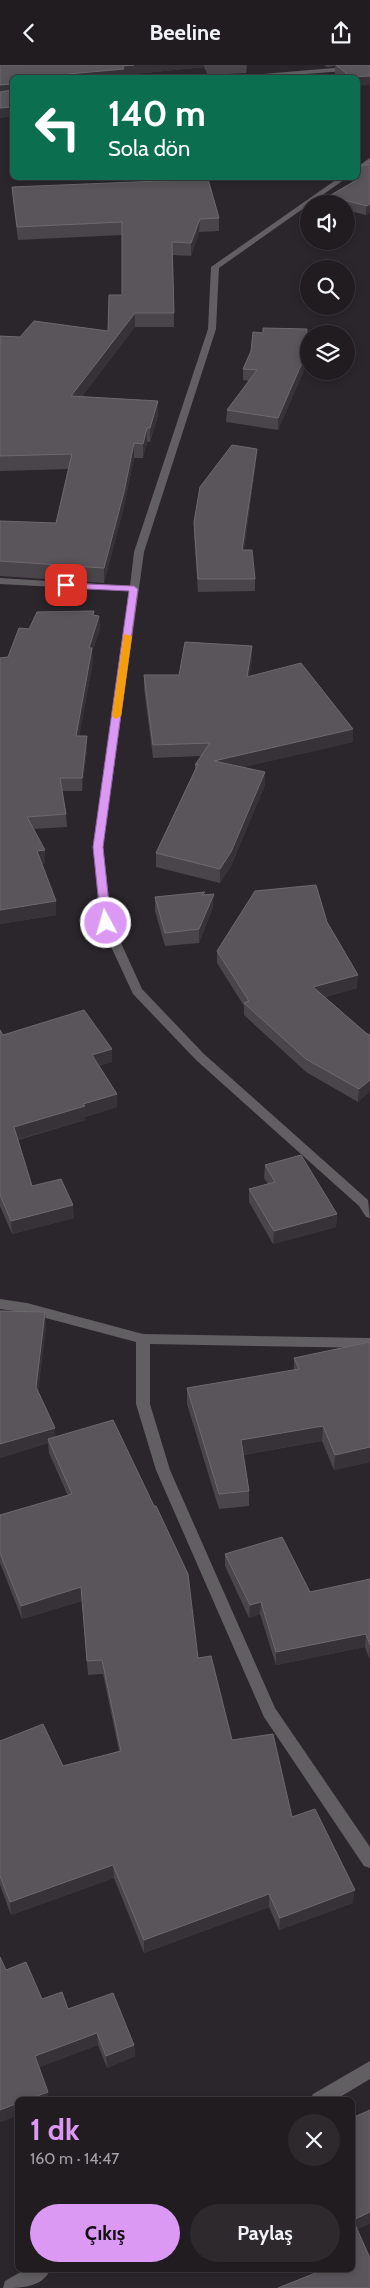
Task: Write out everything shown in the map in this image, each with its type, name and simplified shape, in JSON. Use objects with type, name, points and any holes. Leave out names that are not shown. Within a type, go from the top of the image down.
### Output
[{"type":"street","points":[[275,75],[370,67]]},
{"type":"street","points":[[341,180],[215,267],[212,329],[139,551],[98,847],[106,923],[137,991],[200,1057],[364,1203],[370,1214]]},
{"type":"street","points":[[0,581],[134,589]]},
{"type":"street","points":[[0,1304],[27,1308],[144,1339],[370,1343]]},
{"type":"street","points":[[144,1339],[143,1404],[163,1469],[268,1712],[370,1861]]},
{"type":"street","points":[[324,2097],[370,2069]]},
{"type":"street","points":[[12,2288],[38,2272]]},
{"type":"building","points":[[0,65],[134,65],[122,66],[124,69],[69,75],[10,75],[10,84],[0,85]]},
{"type":"building","points":[[336,65],[370,65],[370,76],[348,75]]},
{"type":"building","points":[[10,90],[10,107],[0,108],[0,92]]},
{"type":"building","points":[[370,164],[370,204],[367,206],[355,203],[355,195],[331,195],[357,180],[360,180],[360,166]]},
{"type":"building","points":[[208,180],[219,218],[200,219],[191,243],[172,242],[174,313],[135,313],[71,396],[158,401],[143,444],[134,443],[124,492],[104,568],[0,561],[0,521],[56,523],[72,454],[0,456],[0,336],[20,337],[34,321],[108,331],[109,295],[122,295],[122,222],[17,227],[12,187]]},
{"type":"building","points":[[263,328],[300,329],[300,367],[278,418],[227,410],[257,370],[243,369],[251,351],[253,332],[263,333]]},
{"type":"building","points":[[232,445],[257,449],[242,550],[252,550],[255,579],[198,579],[194,522],[200,487]]},
{"type":"building","points":[[94,611],[93,615],[99,616],[89,648],[92,648],[76,736],[87,736],[82,778],[60,778],[66,814],[27,817],[45,850],[37,851],[56,901],[0,910],[0,658],[8,657],[19,628],[29,629],[37,612]]},
{"type":"building","points":[[185,642],[252,646],[247,677],[301,663],[353,729],[214,761],[265,772],[231,852],[220,869],[156,853],[198,764],[195,765],[210,743],[153,745],[144,675],[179,675]]},
{"type":"building","points":[[316,885],[327,922],[358,975],[313,987],[370,1035],[370,1080],[359,1089],[306,1059],[244,1003],[249,1001],[217,951],[255,891]]},
{"type":"building","points":[[205,892],[202,895],[214,894],[199,929],[165,933],[155,897]]},
{"type":"building","points":[[84,1010],[112,1049],[92,1055],[117,1094],[83,1104],[85,1106],[14,1127],[32,1186],[61,1179],[73,1205],[11,1221],[0,1195],[0,1030],[3,1035]]},
{"type":"building","points":[[301,1155],[337,1214],[274,1231],[249,1189],[275,1182],[265,1165]]},
{"type":"building","points":[[0,1311],[45,1312],[36,1387],[55,1428],[0,1444]]},
{"type":"building","points":[[370,1342],[370,1447],[335,1455],[323,1426],[241,1440],[249,1491],[219,1494],[187,1388],[299,1369],[294,1358]]},
{"type":"building","points":[[113,1420],[188,1574],[198,1658],[211,1656],[232,1740],[273,1734],[292,1817],[315,1809],[355,1890],[280,1918],[269,1894],[144,1940],[113,1865],[10,1902],[0,1876],[0,1741],[43,1724],[63,1766],[121,1751],[102,1660],[87,1661],[81,1587],[21,1606],[0,1553],[0,1515],[72,1494],[48,1439]]},
{"type":"building","points":[[282,1537],[310,1592],[370,1579],[370,1645],[366,1634],[276,1652],[261,1602],[250,1605],[225,1554]]},
{"type":"building","points":[[0,1957],[6,1970],[26,1962],[42,1999],[62,1992],[68,2009],[113,1993],[134,2045],[106,2056],[97,2033],[35,2056],[48,2092],[34,2097],[15,2097],[15,2104],[0,2110]]},
{"type":"building","points":[[370,2110],[370,2212],[355,2219],[355,2117]]},
{"type":"building","points":[[355,2224],[370,2258],[370,2288],[278,2288],[318,2272],[355,2272]]},
{"type":"slow traffic","points":[[116,716],[127,636]]},
{"type":"route","points":[[66,585],[134,589],[98,847],[106,923]]}]
